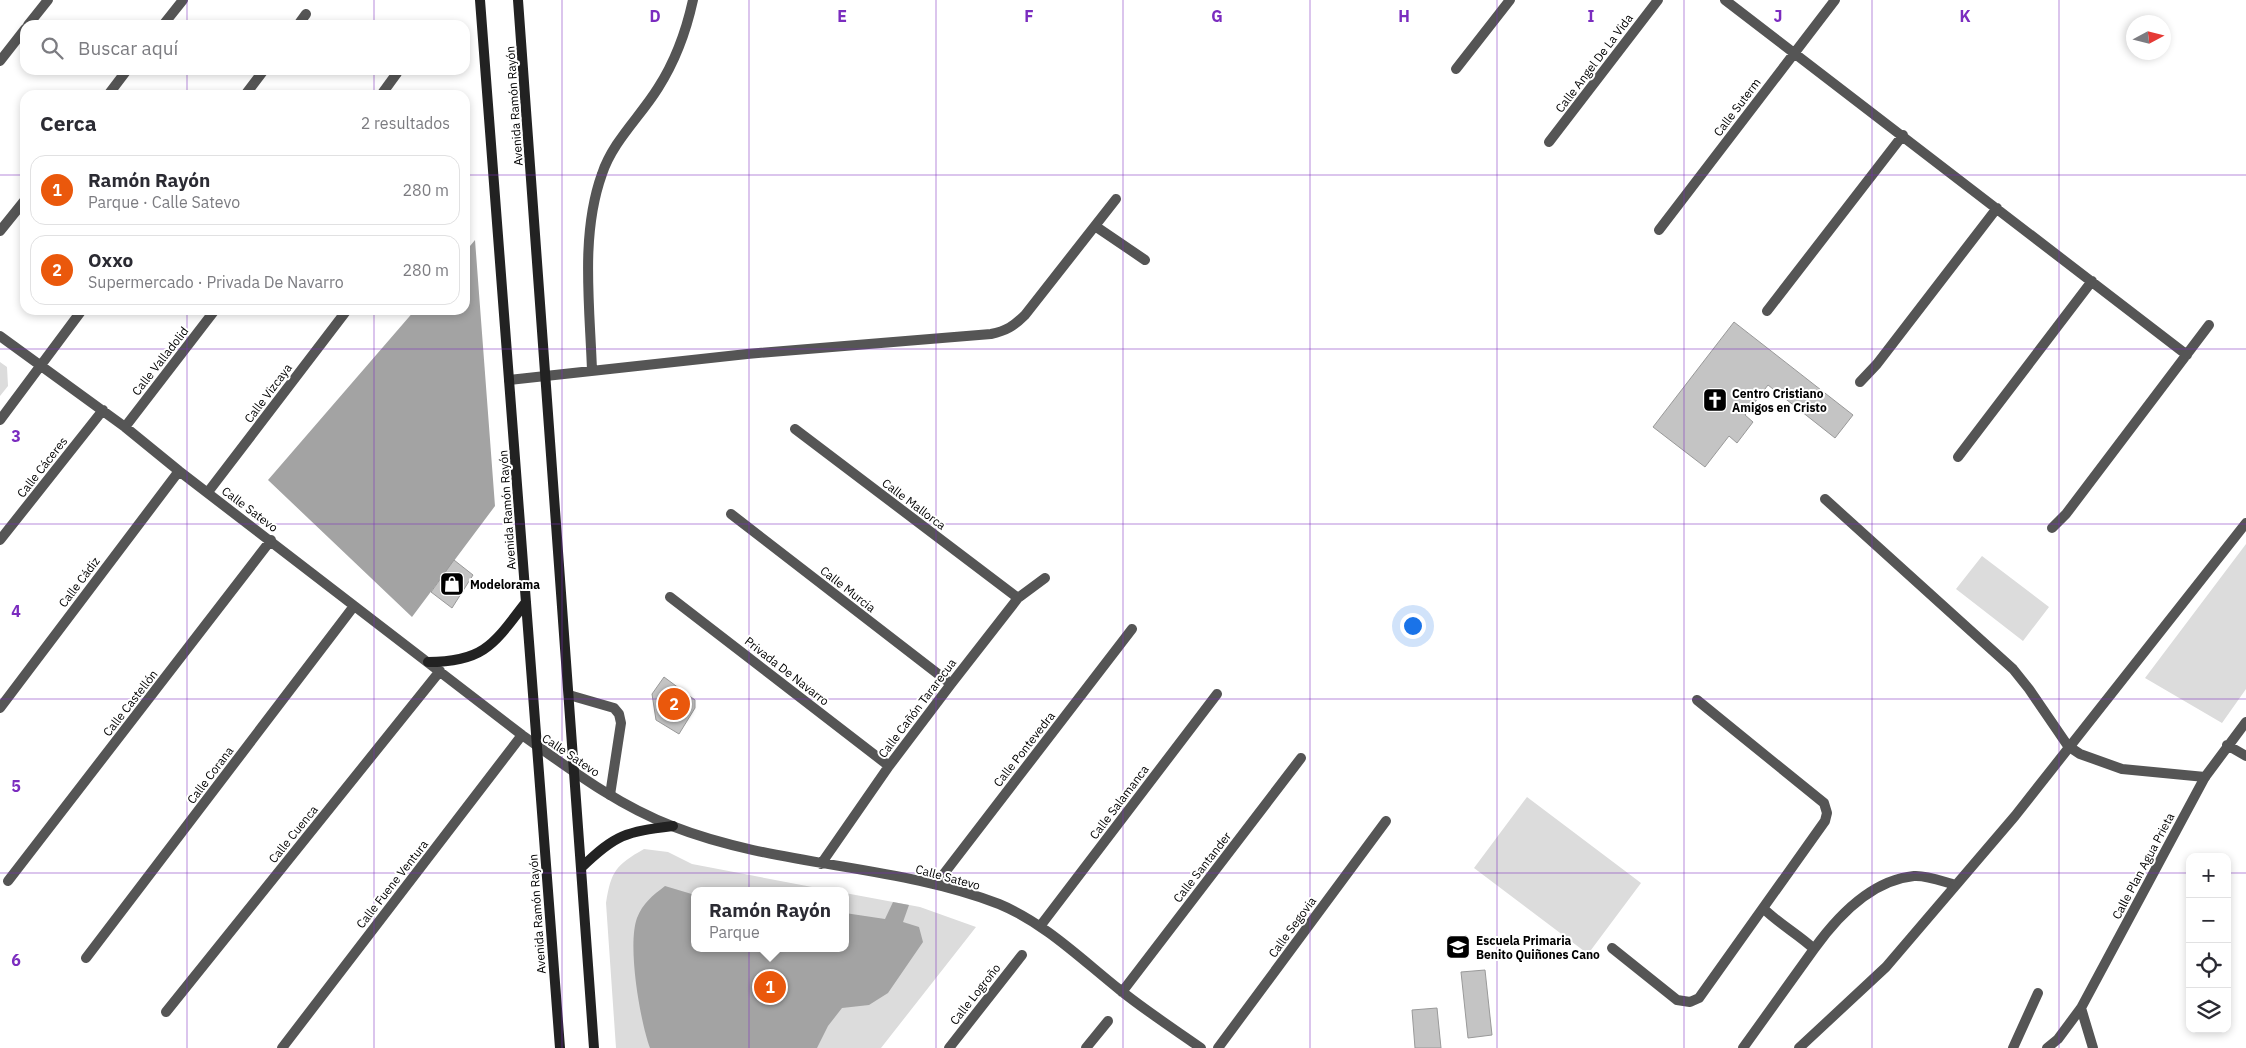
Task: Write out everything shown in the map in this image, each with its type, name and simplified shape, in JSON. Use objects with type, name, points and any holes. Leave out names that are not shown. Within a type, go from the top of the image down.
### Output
[{"type":"main road","name":"Avenida Ramón Rayón","points":[[480,0],[560,1048]]},
{"type":"main road","name":"Avenida Ramón Rayón","points":[[518,0],[594,1048]]},
{"type":"main road","points":[[428,662],[461,660],[486,650],[496,641],[526,602]]},
{"type":"main road","points":[[581,868],[603,846],[621,835],[638,830],[673,826]]},
{"type":"street","points":[[32,20],[48,0]]},
{"type":"street","points":[[167,20],[183,0]]},
{"type":"street","points":[[592,371],[589,282],[590,238],[594,204],[602,173],[615,146],[658,89],[676,58],[687,28],[693,0]]},
{"type":"street","points":[[1456,68],[1510,0]]},
{"type":"street","name":"Calle Angel De La Vida","points":[[1549,142],[1658,0]]},
{"type":"street","points":[[1725,0],[2187,355]]},
{"type":"street","name":"Calle Suterm","points":[[1659,230],[1835,0]]},
{"type":"street","points":[[302,20],[306,14]]},
{"type":"street","points":[[0,61],[20,35]]},
{"type":"street","points":[[112,90],[123,75]]},
{"type":"street","points":[[249,90],[260,75]]},
{"type":"street","points":[[384,90],[396,75]]},
{"type":"street","points":[[1767,311],[1903,135]]},
{"type":"street","points":[[509,380],[747,354],[1004,332],[1013,327],[1025,315],[1116,199]]},
{"type":"street","points":[[0,231],[20,206]]},
{"type":"street","points":[[1860,382],[1877,364],[1997,208]]},
{"type":"street","points":[[1095,226],[1145,260]]},
{"type":"street","points":[[1958,457],[2092,281]]},
{"type":"street","points":[[0,420],[78,315]]},
{"type":"street","name":"Calle Valladolid","points":[[125,427],[211,315]]},
{"type":"street","name":"Calle Vizcaya","points":[[208,492],[343,315]]},
{"type":"street","points":[[2052,528],[2066,514],[2209,325]]},
{"type":"street","name":"Calle Satevo","points":[[0,336],[103,410],[178,471],[271,540],[522,735],[575,774],[610,795],[673,826],[739,846],[821,864],[936,884],[1001,905],[1040,925],[1122,992],[1201,1048]]},
{"type":"street","name":"Calle Cáceres","points":[[0,540],[103,410]]},
{"type":"street","name":"Calle Mallorca","points":[[795,429],[1018,598]]},
{"type":"street","name":"Calle Cádiz","points":[[0,708],[178,471]]},
{"type":"street","points":[[1825,499],[2013,670],[2029,689],[2068,746],[2102,763],[2122,769],[2205,777]]},
{"type":"street","name":"Calle Murcia","points":[[731,514],[950,684]]},
{"type":"street","points":[[1799,1048],[1886,967],[2015,816],[2068,746],[2246,522]]},
{"type":"street","name":"Calle Castellón","points":[[8,881],[271,540]]},
{"type":"street","name":"Calle Cañón Tararecua","points":[[821,864],[888,766],[950,684],[1018,598],[1045,578]]},
{"type":"street","name":"Privada De Navarro","points":[[670,597],[888,766]]},
{"type":"street","name":"Calle Corana","points":[[86,958],[354,606]]},
{"type":"street","name":"Calle Pontevedra","points":[[936,884],[1132,629]]},
{"type":"street","name":"Calle Cuenca","points":[[166,1012],[440,671]]},
{"type":"street","name":"Calle Salamanca","points":[[1040,925],[1217,694]]},
{"type":"street","points":[[569,695],[614,708],[619,714],[621,723],[610,795]]},
{"type":"street","points":[[1612,948],[1677,1000],[1690,1002],[1699,998],[1825,821],[1827,813],[1824,803],[1697,700]]},
{"type":"street","name":"Calle Plan Agua Prieta","points":[[2046,1048],[2069,1026],[2081,1008],[2205,777],[2246,722]]},
{"type":"street","name":"Calle Fuene Ventura","points":[[282,1048],[522,735]]},
{"type":"street","points":[[2227,745],[2246,756]]},
{"type":"street","name":"Calle Santander","points":[[1122,992],[1301,758]]},
{"type":"street","name":"Calle Segovia","points":[[1218,1048],[1386,821]]},
{"type":"street","points":[[1743,1048],[1828,929],[1852,905],[1889,882],[1916,876],[1956,885]]},
{"type":"street","points":[[1763,908],[1775,920],[1814,949]]},
{"type":"street","name":"Calle Logroño","points":[[949,1048],[1022,955]]},
{"type":"street","points":[[2013,1048],[2038,993]]},
{"type":"street","points":[[2081,1008],[2093,1048]]},
{"type":"street","points":[[1086,1048],[1108,1021]]},
{"type":"shaded area","points":[[475,240],[495,506],[412,617],[268,480],[411,315],[470,315],[470,246]]},
{"type":"shaded area","points":[[0,362],[7,367],[8,386],[0,396]]},
{"type":"shaded area","points":[[2246,544],[2246,689],[2222,723],[2145,678]]},
{"type":"shaded area","points":[[1982,556],[2049,607],[2023,641],[1956,589]]},
{"type":"shaded area","points":[[1527,797],[1641,883],[1588,954],[1474,868]]},
{"type":"shaded area","points":[[644,849],[668,852],[692,864],[812,887],[691,887],[691,952],[849,952],[849,894],[920,907],[976,927],[881,1048],[616,1048],[606,903],[613,876],[616,870]]},
{"type":"shaded area","points":[[665,886],[691,894],[691,952],[849,952],[849,914],[885,919],[893,902],[909,905],[903,922],[919,927],[923,942],[888,993],[869,1005],[842,1008],[828,1026],[817,1048],[650,1048],[639,1002],[633,946],[637,918],[642,908]]},
{"type":"building","name":"Centro Cristiano Amigos en Cristo","points":[[1734,322],[1853,415],[1835,438],[1768,385],[1745,415],[1753,422],[1737,443],[1729,436],[1705,467],[1653,427]]},
{"type":"building","name":"Modelorama","points":[[454,560],[473,575],[452,608],[431,592]]},
{"type":"building","points":[[664,677],[695,700],[695,708],[679,734],[656,720],[652,694]]},
{"type":"building","points":[[1485,970],[1492,1035],[1468,1038],[1461,972]]},
{"type":"building","points":[[1437,1008],[1441,1048],[1415,1048],[1412,1010]]},
{"type":"place","name":"Centro Cristiano Amigos en Cristo","points":[[1715,400]]},
{"type":"place","name":"Modelorama","points":[[452,584]]},
{"type":"place","name":"Oxxo","points":[[674,704]]},
{"type":"place","name":"Escuela Primaria Benito Quiñones Cano","points":[[1458,947]]},
{"type":"place","name":"Ramón Rayón","points":[[770,987]]}]
